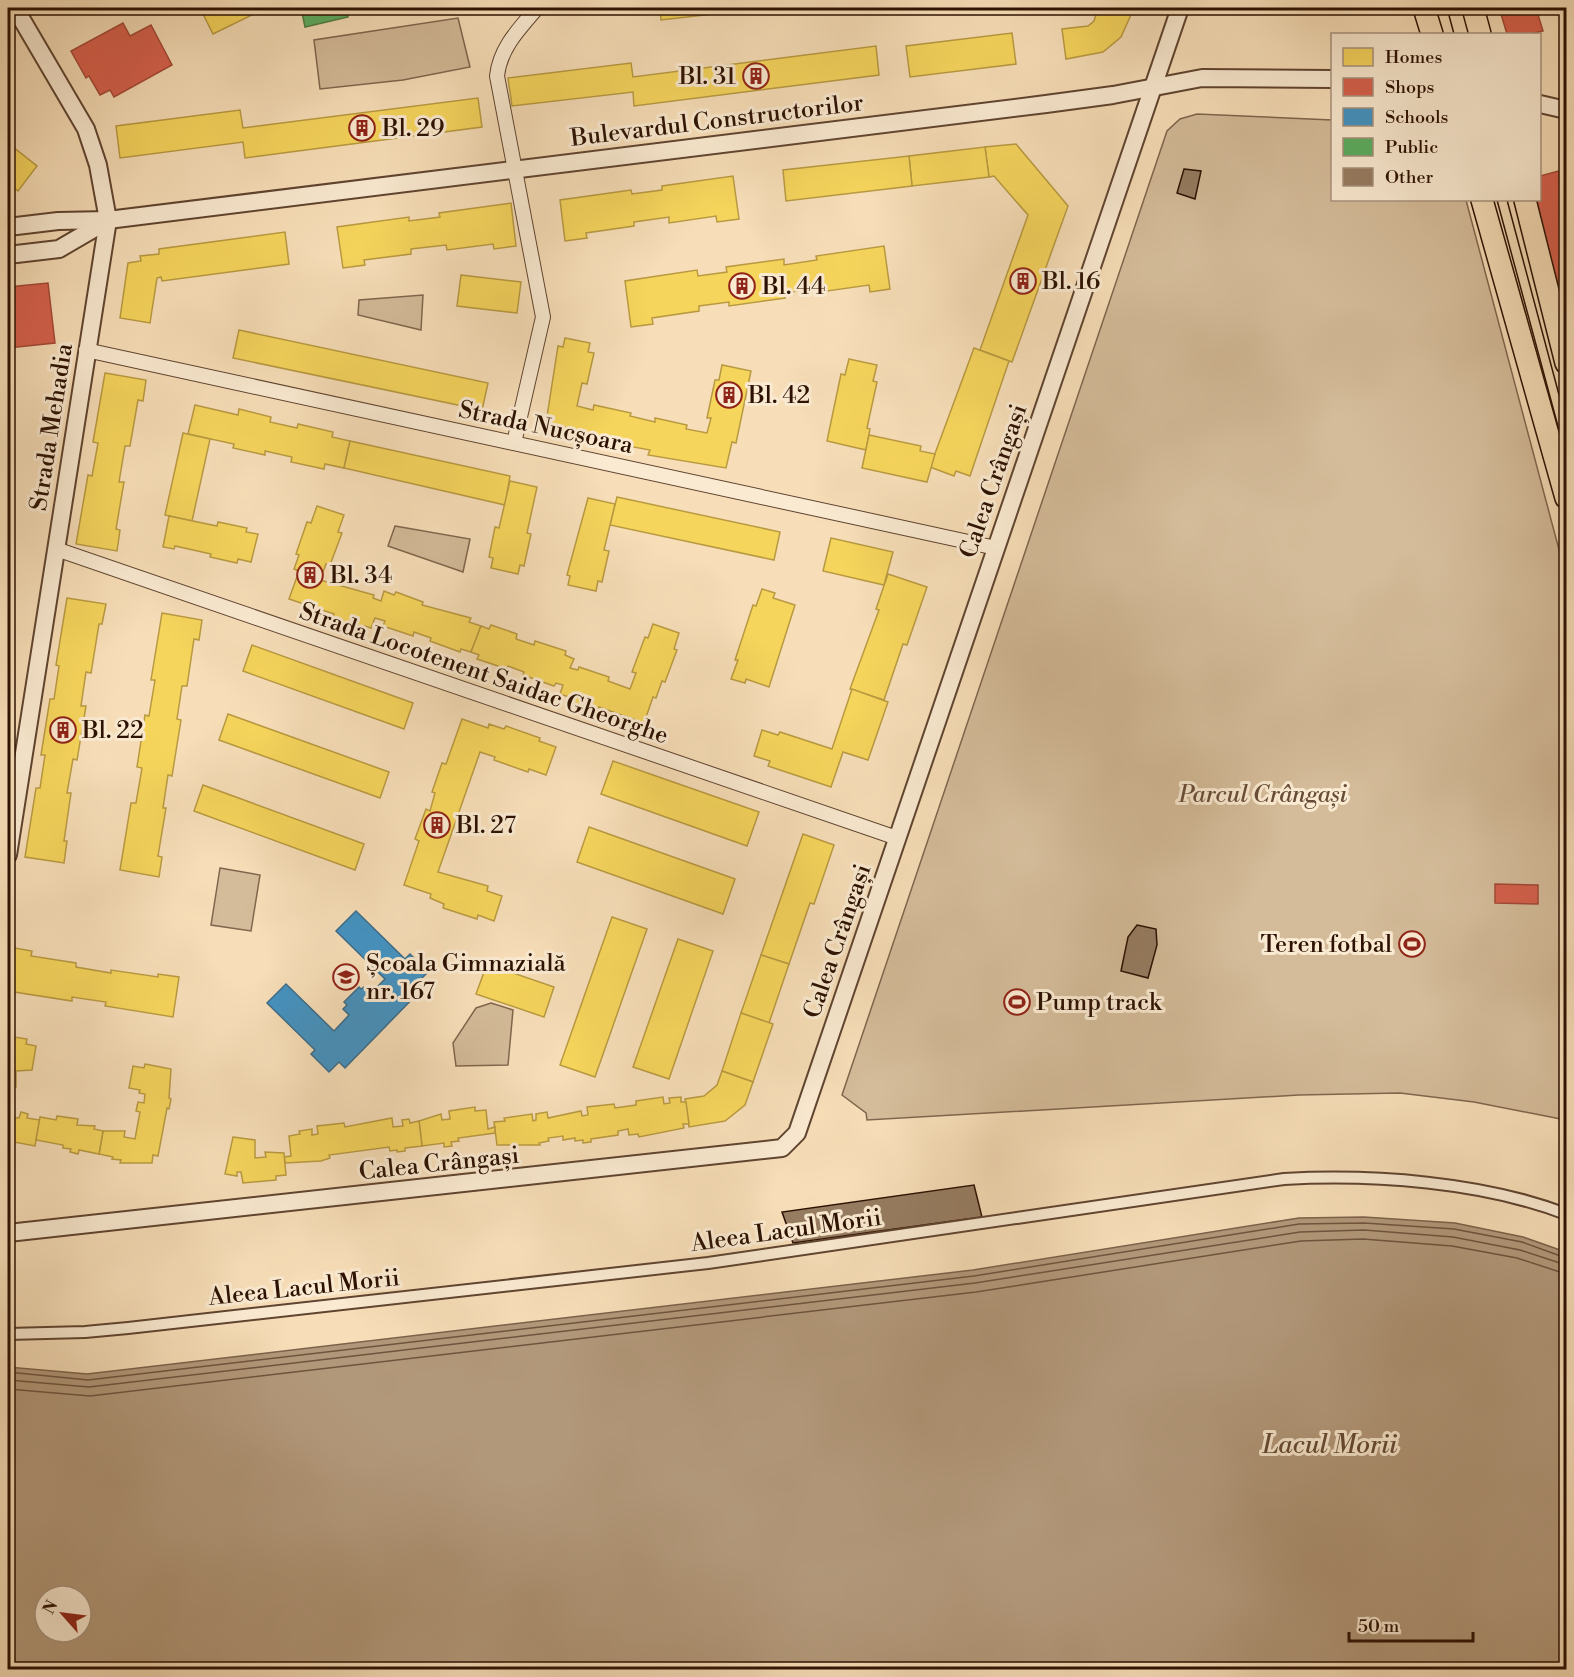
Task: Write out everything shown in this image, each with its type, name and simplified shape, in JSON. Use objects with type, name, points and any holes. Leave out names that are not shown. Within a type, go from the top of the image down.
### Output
[{"type":"main road","points":[[1424,8],[1432,33]]},
{"type":"main road","points":[[1473,8],[1480,33]]},
{"type":"main road","points":[[1482,201],[1566,498]]},
{"type":"main road","points":[[1524,201],[1566,363]]},
{"type":"street","name":"Strada Mehadia","points":[[8,855],[108,220],[98,165],[86,129],[15,8]]},
{"type":"street","points":[[514,443],[543,317],[497,76],[503,53],[537,8]]},
{"type":"street","name":"Calea Crângași","points":[[8,1233],[782,1148],[797,1133],[1180,8]]},
{"type":"street","name":"Bulevardul Constructorilor","points":[[8,227],[58,221],[108,220],[1102,97],[1202,78],[1331,79]]},
{"type":"street","points":[[1541,104],[1566,110]]},
{"type":"street","name":"Bulevardul Constructorilor","points":[[8,255],[59,249],[108,220]]},
{"type":"street","name":"Strada Nucșoara","points":[[86,350],[996,548]]},
{"type":"street","name":"Strada Locotenent Saidac Gheorghe","points":[[56,549],[897,838]]},
{"type":"street","name":"Aleea Lacul Morii","points":[[8,1334],[85,1332],[708,1263],[1284,1179],[1349,1178],[1465,1188],[1538,1203],[1566,1214]]},
{"type":"green space","points":[[458,18],[470,67],[403,80],[320,89],[314,40]]},
{"type":"green space","name":"Parcul Crângași","points":[[1197,114],[1331,120],[1331,201],[1466,201],[1566,576],[1566,1120],[1474,1102],[1400,1093],[1299,1095],[867,1120],[866,1113],[842,1095],[1167,131],[1180,119]]},
{"type":"green space","points":[[423,295],[421,330],[358,315],[359,300]]},
{"type":"green space","points":[[395,526],[470,539],[463,572],[388,546]]},
{"type":"green space","points":[[220,868],[260,875],[251,931],[211,925]]},
{"type":"green space","points":[[491,1003],[513,1010],[508,1065],[456,1066],[453,1043],[476,1008]]},
{"type":"water","name":"Lacul Morii","points":[[1364,1217],[1455,1223],[1523,1237],[1566,1252],[1566,1669],[8,1669],[8,1367],[87,1374],[973,1270],[1299,1218]]},
{"type":"building: Homes","points":[[200,8],[251,8],[254,14],[213,34]]},
{"type":"building: Homes","points":[[660,8],[722,8],[722,13],[661,20]]},
{"type":"building: Homes","points":[[1098,8],[1134,8],[1121,37],[1103,52],[1066,59],[1062,29],[1088,26],[1094,21]]},
{"type":"building: Homes","points":[[1012,33],[1016,64],[910,77],[906,46]]},
{"type":"building: Homes","name":"Bl. 31","points":[[876,46],[879,75],[634,106],[633,92],[512,106],[508,78],[631,63],[633,77]]},
{"type":"building: Homes","name":"Bl. 29","points":[[478,98],[482,127],[245,158],[243,142],[120,158],[116,126],[240,110],[243,128]]},
{"type":"building: Homes","points":[[8,143],[37,166],[18,191],[8,183]]},
{"type":"building: Homes","name":"Bl. 16","points":[[1016,144],[1068,206],[1012,362],[980,350],[1028,215],[994,176],[989,177],[985,147]]},
{"type":"building: Homes","points":[[985,147],[989,177],[912,186],[909,156]]},
{"type":"building: Homes","points":[[909,156],[912,186],[786,201],[783,170]]},
{"type":"building: Homes","points":[[733,176],[739,219],[717,222],[716,216],[669,223],[669,217],[634,222],[634,226],[586,233],[587,238],[565,241],[560,200],[631,190],[632,194],[662,190],[662,186]]},
{"type":"building: Homes","points":[[511,203],[516,246],[494,249],[493,244],[447,250],[446,245],[411,249],[411,254],[364,260],[365,265],[343,268],[337,227],[409,217],[409,221],[440,217],[439,213]]},
{"type":"building: Homes","points":[[285,232],[289,264],[162,281],[161,277],[157,278],[150,323],[120,318],[128,263],[141,261],[140,256],[159,254],[159,249]]},
{"type":"building: Homes","name":"Bl. 44","points":[[884,246],[890,289],[870,292],[869,285],[820,292],[819,288],[784,293],[785,298],[729,306],[729,302],[699,306],[699,311],[652,318],[653,324],[631,327],[625,281],[697,270],[698,276],[727,272],[726,267],[784,259],[784,265],[817,260],[816,256]]},
{"type":"building: Homes","points":[[461,275],[521,282],[517,313],[457,306]]},
{"type":"building: Homes","points":[[239,330],[488,383],[482,410],[233,358]]},
{"type":"building: Homes","name":"Bl. 42","points":[[565,338],[590,343],[588,352],[594,353],[587,384],[582,383],[577,406],[593,410],[594,405],[631,413],[630,416],[655,422],[655,418],[687,425],[686,429],[707,433],[711,418],[707,418],[715,380],[719,380],[722,365],[751,371],[736,443],[732,442],[726,468],[648,455],[650,450],[623,445],[622,448],[588,441],[588,437],[572,433],[573,429],[546,423],[558,346],[563,347]]},
{"type":"building: Homes","points":[[974,348],[1009,361],[970,476],[956,471],[954,476],[930,467]]},
{"type":"building: Homes","points":[[849,359],[877,365],[873,381],[877,382],[867,428],[870,429],[866,450],[827,441],[841,374],[845,375]]},
{"type":"building: Homes","points":[[105,373],[146,380],[143,401],[138,400],[130,446],[125,446],[119,482],[124,482],[116,529],[120,530],[117,551],[76,544],[88,475],[92,476],[98,443],[93,442]]},
{"type":"building: Homes","points":[[195,405],[238,415],[239,409],[271,417],[270,422],[297,428],[298,424],[333,432],[332,437],[350,441],[344,468],[325,464],[324,469],[291,462],[292,457],[265,451],[265,455],[233,448],[234,444],[188,434]]},
{"type":"building: Homes","points":[[183,433],[210,439],[192,521],[165,515]]},
{"type":"building: Homes","points":[[869,435],[921,446],[920,451],[935,454],[927,482],[862,468]]},
{"type":"building: Homes","points":[[350,441],[510,476],[505,505],[344,468]]},
{"type":"building: Homes","points":[[510,481],[537,487],[527,533],[531,534],[524,566],[520,565],[518,574],[491,568],[493,558],[489,557],[495,527],[499,528]]},
{"type":"building: Homes","points":[[617,497],[780,532],[774,560],[610,525]]},
{"type":"building: Homes","points":[[588,498],[615,504],[604,550],[609,551],[602,582],[598,581],[596,591],[568,585],[570,576],[567,575]]},
{"type":"building: Homes","name":"Bl. 34","points":[[317,506],[344,515],[338,532],[342,533],[330,565],[326,564],[320,580],[374,595],[373,598],[381,601],[384,591],[394,595],[396,592],[423,602],[422,605],[471,618],[469,622],[481,626],[471,652],[461,649],[460,652],[430,641],[431,638],[414,632],[413,636],[383,626],[385,621],[375,618],[371,628],[365,626],[364,629],[332,618],[334,614],[289,599],[299,571],[294,569],[299,555],[296,554],[307,522],[311,523]]},
{"type":"building: Homes","points":[[169,516],[217,526],[218,522],[247,528],[246,532],[258,534],[251,562],[238,559],[237,563],[210,557],[211,554],[175,546],[174,549],[163,547]]},
{"type":"building: Homes","points":[[831,538],[893,552],[884,585],[823,571]]},
{"type":"building: Homes","points":[[888,574],[927,587],[907,645],[903,644],[884,700],[850,689],[879,610],[876,609]]},
{"type":"building: Homes","points":[[762,589],[775,593],[773,598],[795,605],[769,687],[746,679],[745,683],[731,679],[753,605],[756,606]]},
{"type":"building: Homes","name":"Bl. 22","points":[[67,598],[106,604],[102,624],[99,624],[91,673],[86,672],[81,706],[86,706],[77,760],[73,759],[67,793],[71,793],[64,841],[67,841],[64,863],[25,857],[36,788],[40,788],[45,755],[41,755],[50,699],[54,699],[59,666],[56,665]]},
{"type":"building: Homes","points":[[162,613],[202,620],[199,640],[194,639],[187,686],[182,686],[177,719],[181,720],[172,776],[168,775],[163,808],[166,808],[158,856],[162,857],[159,877],[120,870],[131,803],[136,803],[142,768],[137,767],[145,715],[149,716],[155,680],[151,680]]},
{"type":"building: Homes","points":[[653,624],[679,633],[674,649],[677,650],[665,682],[662,681],[656,698],[653,697],[644,723],[599,707],[597,711],[568,701],[569,697],[560,694],[563,685],[556,683],[554,686],[523,675],[524,672],[508,666],[507,669],[477,659],[479,655],[471,652],[481,626],[489,629],[491,625],[517,634],[516,639],[534,645],[535,641],[566,651],[565,655],[574,659],[570,668],[578,670],[579,667],[609,677],[608,681],[630,689],[636,673],[632,672],[645,637],[648,638]]},
{"type":"building: Homes","points":[[252,645],[413,703],[404,729],[243,671]]},
{"type":"building: Homes","points":[[852,689],[888,702],[868,760],[843,752],[831,787],[768,766],[770,761],[754,756],[762,730],[778,735],[780,732],[832,749]]},
{"type":"building: Homes","points":[[228,714],[389,772],[380,798],[219,740]]},
{"type":"building: Homes","name":"Bl. 27","points":[[462,719],[488,728],[489,724],[504,729],[506,726],[540,738],[539,741],[556,747],[546,775],[529,769],[528,772],[494,760],[495,757],[480,752],[438,872],[488,886],[487,891],[502,896],[494,921],[478,915],[477,919],[443,908],[444,904],[430,898],[431,894],[404,885],[419,841],[415,839],[426,809],[430,811],[435,793],[432,792],[442,763],[446,764]]},
{"type":"building: Homes","points":[[613,761],[759,812],[747,846],[601,794]]},
{"type":"building: Homes","points":[[203,785],[364,844],[355,870],[194,811]]},
{"type":"building: Homes","points":[[589,827],[735,879],[723,914],[577,862]]},
{"type":"building: Homes","points":[[803,834],[834,845],[814,904],[810,903],[789,964],[761,955]]},
{"type":"building: Homes","points":[[612,917],[647,929],[595,1077],[560,1065]]},
{"type":"building: Homes","points":[[678,939],[713,951],[669,1079],[633,1067]]},
{"type":"building: Homes","points":[[9,947],[32,951],[31,956],[76,963],[76,967],[111,973],[111,970],[158,977],[158,974],[179,977],[173,1017],[105,1006],[106,1002],[72,997],[72,1001],[8,991]]},
{"type":"building: Homes","points":[[761,955],[789,964],[769,1023],[741,1013]]},
{"type":"building: Homes","points":[[487,964],[554,987],[544,1017],[476,994]]},
{"type":"building: Homes","points":[[741,1013],[773,1024],[753,1082],[722,1071]]},
{"type":"building: Homes","points":[[8,1036],[27,1039],[26,1044],[36,1046],[32,1070],[16,1071],[16,1087],[12,1087],[8,1109]]},
{"type":"building: Homes","points":[[145,1064],[171,1069],[169,1098],[171,1099],[169,1109],[167,1108],[158,1156],[153,1155],[152,1163],[120,1163],[121,1160],[99,1154],[103,1131],[125,1131],[124,1137],[135,1139],[140,1112],[136,1111],[138,1102],[144,1103],[145,1094],[139,1093],[140,1090],[129,1088],[133,1066],[144,1068]]},
{"type":"building: Homes","points":[[722,1071],[753,1082],[745,1105],[725,1121],[689,1127],[685,1099],[704,1096],[717,1085]]},
{"type":"building: Homes","points":[[663,1097],[664,1104],[670,1103],[669,1098],[681,1097],[681,1102],[686,1102],[689,1124],[683,1124],[684,1128],[639,1137],[638,1134],[629,1135],[628,1129],[618,1131],[618,1135],[591,1139],[591,1142],[583,1143],[583,1140],[575,1141],[575,1138],[563,1140],[563,1136],[548,1138],[549,1141],[539,1143],[540,1145],[497,1145],[494,1122],[505,1121],[504,1118],[532,1114],[533,1121],[536,1120],[536,1114],[547,1112],[548,1118],[581,1111],[582,1116],[588,1115],[587,1107],[614,1104],[615,1108],[636,1105],[636,1101]]},
{"type":"building: Homes","points":[[475,1107],[475,1111],[486,1110],[488,1129],[495,1127],[495,1133],[458,1138],[459,1141],[451,1142],[452,1146],[444,1147],[444,1143],[422,1146],[419,1121],[441,1114],[442,1120],[450,1119],[449,1111]]},
{"type":"building: Homes","points":[[8,1109],[11,1110],[10,1117],[19,1118],[21,1112],[28,1114],[27,1118],[40,1120],[35,1146],[8,1141]]},
{"type":"building: Homes","points":[[57,1116],[78,1119],[77,1125],[95,1126],[94,1129],[103,1131],[99,1154],[79,1150],[78,1154],[70,1152],[71,1149],[63,1148],[63,1145],[36,1140],[40,1117],[56,1120]]},
{"type":"building: Homes","points":[[392,1118],[393,1127],[403,1126],[402,1120],[409,1119],[410,1123],[419,1121],[422,1146],[405,1148],[405,1151],[397,1152],[397,1150],[390,1151],[389,1147],[329,1155],[330,1158],[321,1161],[285,1163],[284,1157],[291,1156],[289,1136],[300,1134],[299,1131],[312,1129],[312,1135],[318,1134],[317,1126],[344,1123],[345,1127]]},
{"type":"building: Homes","points":[[233,1137],[255,1140],[255,1158],[266,1157],[265,1152],[284,1153],[286,1175],[276,1176],[276,1180],[243,1183],[241,1172],[237,1172],[237,1176],[225,1174]]},
{"type":"building: Shops","points":[[1525,8],[1536,8],[1543,31],[1507,33],[1501,14]]},
{"type":"building: Shops","points":[[123,23],[130,36],[151,25],[172,65],[114,97],[110,90],[100,95],[89,76],[86,78],[71,51]]},
{"type":"building: Shops","points":[[1566,169],[1566,318],[1535,201],[1541,201],[1541,176]]},
{"type":"building: Shops","points":[[48,283],[55,343],[8,348],[8,287]]},
{"type":"building: Shops","points":[[1495,884],[1538,885],[1538,904],[1495,903]]},
{"type":"building: Schools","points":[[356,911],[405,959],[410,954],[428,972],[419,981],[424,987],[345,1068],[339,1062],[329,1072],[311,1054],[315,1050],[267,1003],[286,984],[334,1031],[349,1015],[343,1009],[347,1005],[344,1002],[359,987],[361,989],[364,987],[371,993],[385,979],[336,931]]},
{"type":"building: Public","points":[[301,8],[346,8],[348,17],[305,27]]},
{"type":"building: Other","points":[[1184,169],[1201,171],[1195,199],[1177,193]]},
{"type":"building: Other","points":[[1137,925],[1156,929],[1157,945],[1148,978],[1121,971],[1128,937]]},
{"type":"building: Other","points":[[974,1185],[982,1217],[793,1243],[782,1212]]},
{"type":"tram line","points":[[1447,8],[1454,33]]},
{"type":"tram line","points":[[1497,201],[1566,456]]},
{"type":"tram line","points":[[1507,201],[1566,421]]},
{"type":"place","name":"Bl. 31","points":[[756,76]]},
{"type":"place","name":"Bl. 29","points":[[362,128]]},
{"type":"place","name":"Bl. 16","points":[[1023,281]]},
{"type":"place","name":"Bl. 44","points":[[742,286]]},
{"type":"place","name":"Bl. 42","points":[[729,395]]},
{"type":"place","name":"Bl. 34","points":[[310,575]]},
{"type":"place","name":"Bl. 22","points":[[63,730]]},
{"type":"place","name":"Bl. 27","points":[[437,825]]},
{"type":"place","name":"Teren fotbal","points":[[1412,944]]},
{"type":"place","name":"Școala Gimnazială nr. 167","points":[[346,977]]},
{"type":"place","name":"Pump track","points":[[1017,1002]]}]
